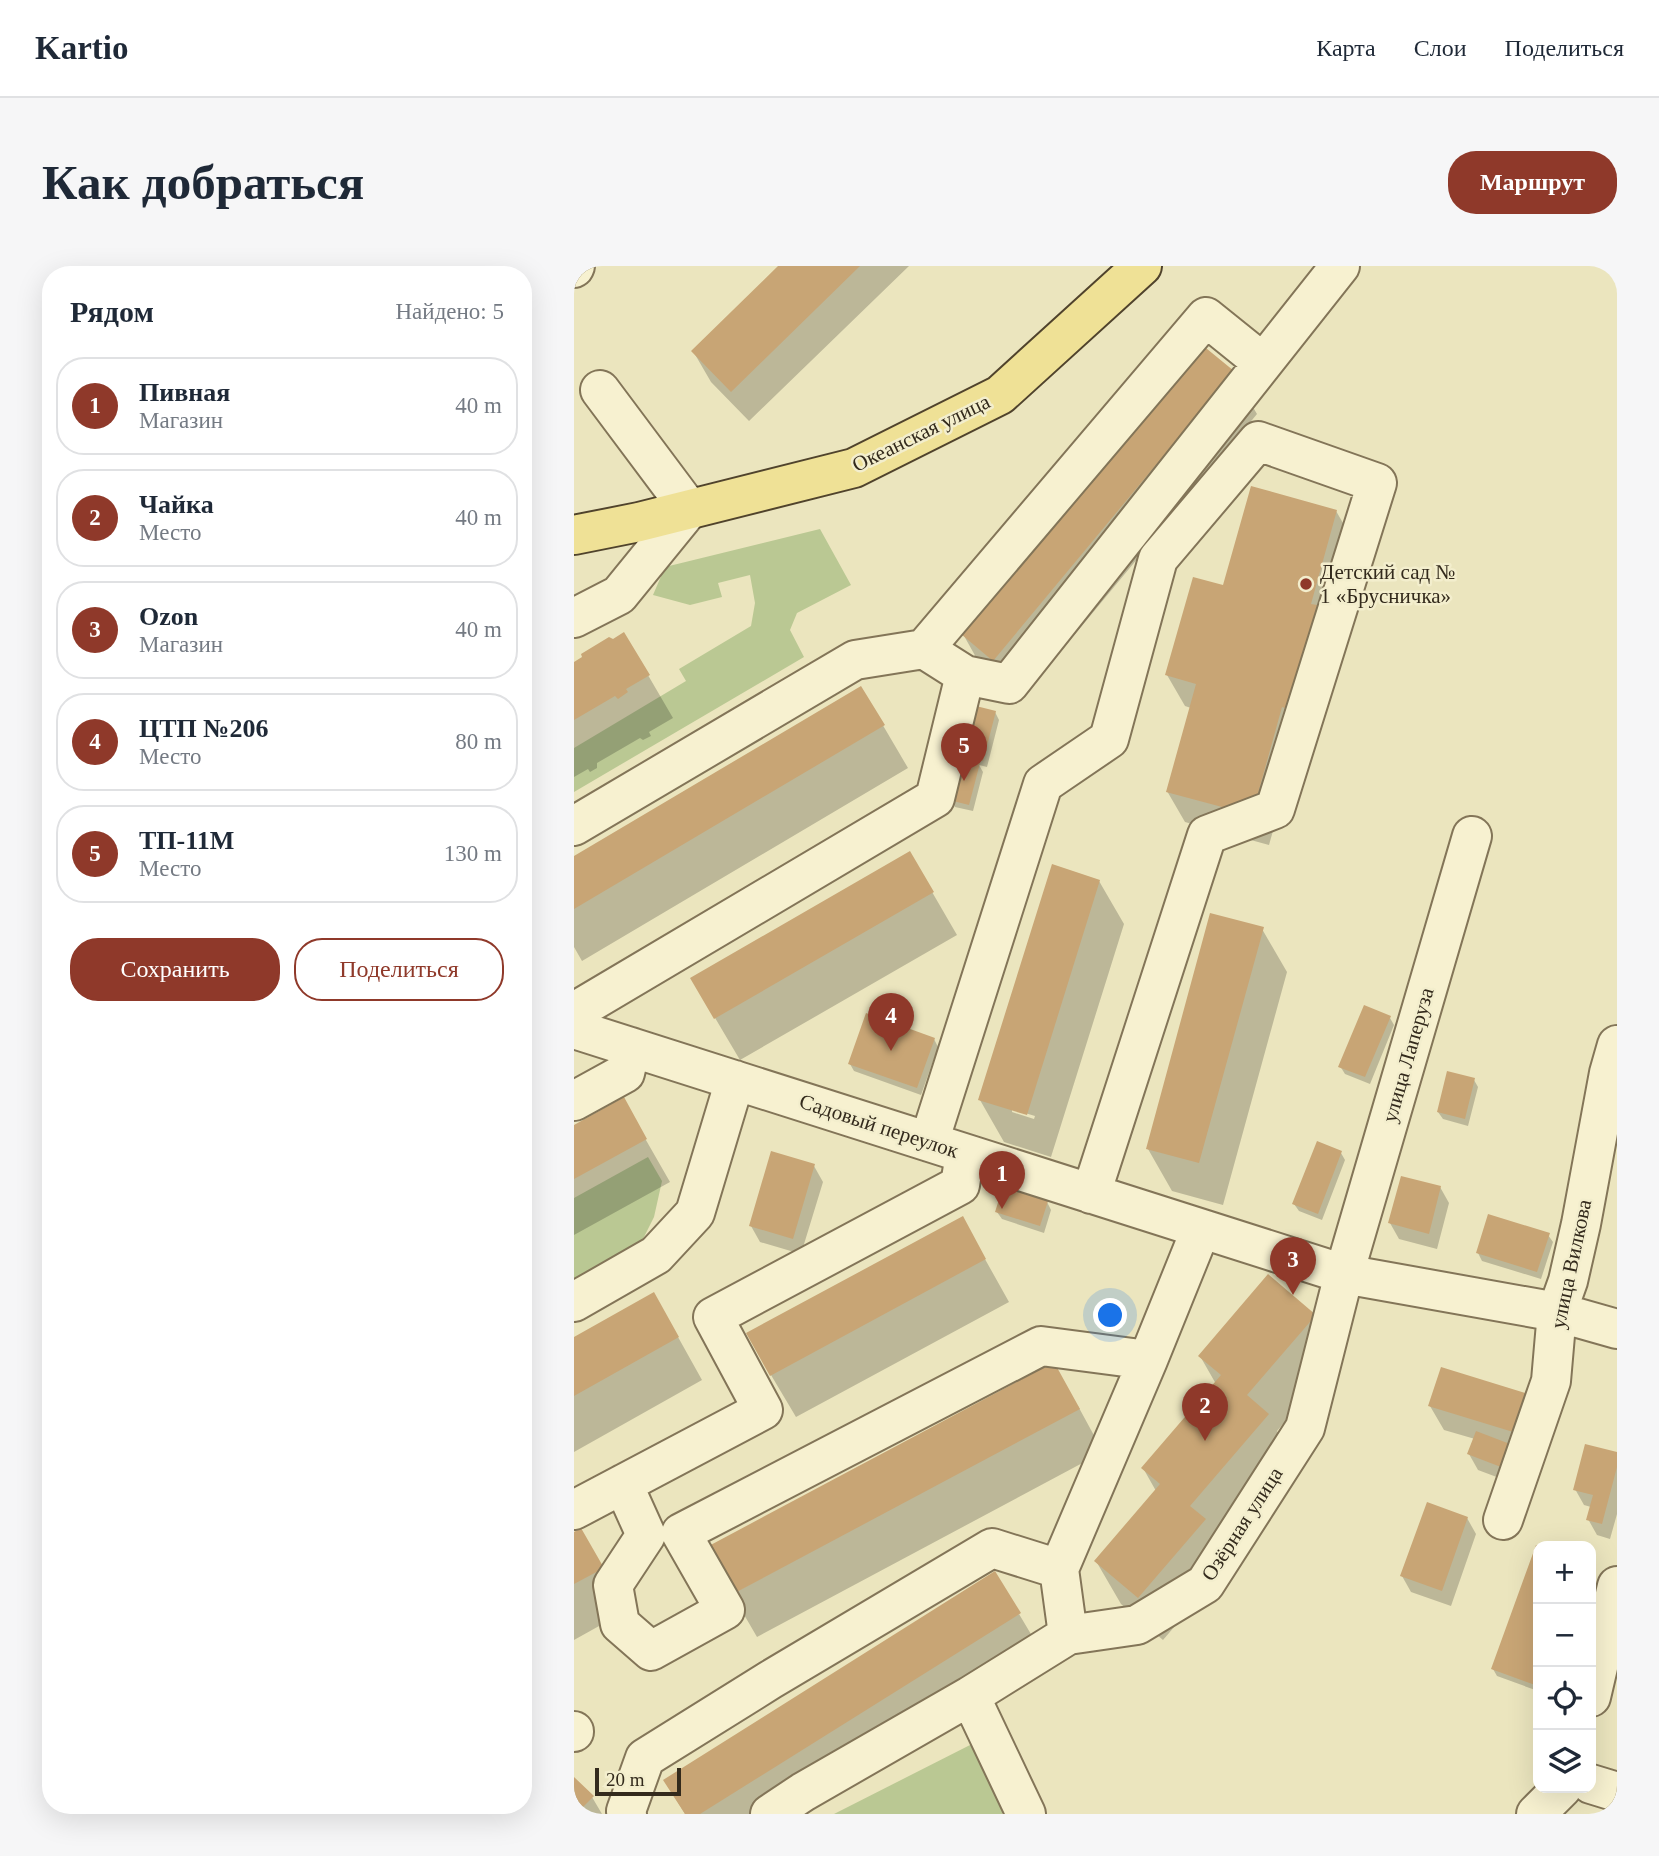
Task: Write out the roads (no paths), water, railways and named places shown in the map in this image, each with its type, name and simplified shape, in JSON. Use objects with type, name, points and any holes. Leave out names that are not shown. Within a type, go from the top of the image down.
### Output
[{"type":"main road","name":"Океанская улица","points":[[574,535],[639,522],[854,468],[1000,396],[1142,266]]},
{"type":"street","points":[[924,649],[965,676],[1009,684],[1340,266]]},
{"type":"street","points":[[574,826],[855,660],[924,649],[1206,317],[1263,363]]},
{"type":"street","points":[[574,618],[619,595],[689,509],[600,390]]},
{"type":"street","points":[[929,1142],[1043,784],[1110,739],[1158,559],[1258,441],[1377,483],[1275,809],[1207,835],[1091,1194]]},
{"type":"street","points":[[574,1012],[935,799],[965,676]]},
{"type":"street","name":"улица Лаперуза","points":[[1344,1274],[1472,836]]},
{"type":"street","name":"Садовый переулок","points":[[574,1029],[1344,1274],[1557,1312],[1617,1329]]},
{"type":"street","name":"улица Вилкова","points":[[1503,1520],[1551,1381],[1557,1312],[1568,1281],[1581,1224],[1609,1073],[1617,1045]]},
{"type":"street","points":[[574,1101],[625,1073],[631,1047]]},
{"type":"street","points":[[574,1302],[656,1255],[695,1213],[735,1080]]},
{"type":"street","points":[[574,1510],[763,1410],[713,1317],[960,1185],[965,1154]]},
{"type":"street","points":[[1068,1635],[1059,1569],[1149,1360],[1200,1229]]},
{"type":"street","name":"Озёрная улица","points":[[770,1814],[803,1791],[970,1696],[1068,1635],[1137,1625],[1205,1584],[1305,1428],[1344,1274]]},
{"type":"street","points":[[623,1484],[646,1535],[613,1586],[620,1623],[651,1651],[725,1610],[681,1533],[1041,1346],[1149,1360]]},
{"type":"street","points":[[627,1814],[645,1758],[992,1548],[1059,1569]]},
{"type":"street","points":[[1596,1676],[1617,1586]]},
{"type":"street","points":[[970,1696],[1026,1814]]},
{"type":"street","points":[[1596,1786],[1617,1792]]},
{"type":"street","points":[[1536,1814],[1557,1793]]},
{"type":"place","name":"Детский сад № 1 «Брусничка»","points":[[1306,584]]},
{"type":"place","name":"ТП-11М","points":[[964,781]]},
{"type":"place","name":"ЦТП №206","points":[[891,1051]]},
{"type":"place","name":"Пивная","points":[[1002,1209]]},
{"type":"place","name":"Ozon","points":[[1293,1295]]},
{"type":"place","name":"Чайка","points":[[1205,1441]]}]
